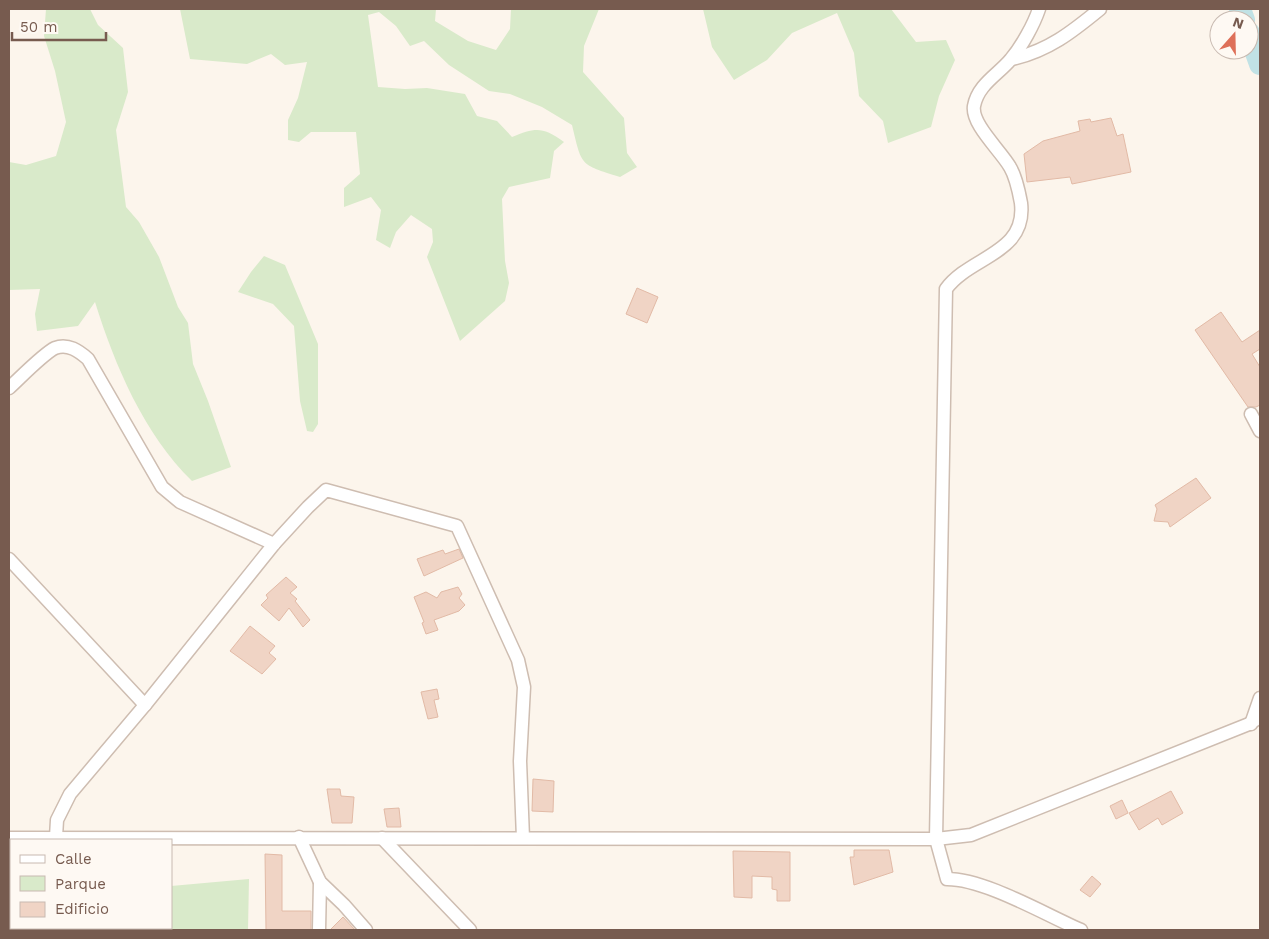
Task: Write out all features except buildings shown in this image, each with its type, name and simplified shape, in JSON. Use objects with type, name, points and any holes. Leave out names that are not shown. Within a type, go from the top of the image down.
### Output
[{"type":"street","points":[[1039,9],[1012,59],[990,78],[974,106],[976,120],[1011,168],[1021,205],[1020,227],[1008,245],[954,278],[946,289],[936,839],[947,879],[959,879],[988,888],[1080,930]]},
{"type":"street","points":[[1012,59],[1028,55],[1052,45],[1067,36],[1100,9]]},
{"type":"street","points":[[9,388],[56,348],[74,348],[88,359],[162,487],[180,502],[274,544]]},
{"type":"street","points":[[1251,414],[1260,431]]},
{"type":"street","points":[[56,837],[57,820],[70,794],[145,705],[274,544],[308,506],[326,490],[457,526],[518,660],[524,688],[520,761],[523,838]]},
{"type":"street","points":[[9,559],[145,705]]},
{"type":"street","points":[[1255,724],[1260,698]]},
{"type":"street","points":[[9,838],[936,839],[971,835],[1255,724],[1260,717]]},
{"type":"street","points":[[299,838],[320,882],[366,930]]},
{"type":"street","points":[[382,838],[470,930]]},
{"type":"street","points":[[319,930],[320,882]]},
{"type":"green space","points":[[46,9],[90,9],[98,25],[123,48],[128,92],[116,130],[126,207],[139,222],[159,257],[178,307],[188,323],[193,364],[231,467],[192,481],[159,442],[145,421],[122,374],[95,302],[78,326],[37,331],[35,314],[40,289],[9,290],[9,162],[26,165],[56,156],[66,122],[55,71],[44,36]]},
{"type":"green space","points":[[180,9],[436,9],[435,21],[468,41],[496,50],[510,29],[511,9],[599,9],[584,46],[583,72],[624,118],[627,153],[637,167],[620,177],[589,166],[584,162],[578,149],[572,125],[542,107],[510,94],[489,91],[449,65],[424,41],[410,46],[396,26],[379,12],[368,15],[378,87],[427,88],[465,94],[477,116],[497,121],[512,137],[538,130],[550,133],[564,142],[554,151],[550,178],[509,187],[502,199],[505,261],[509,283],[505,301],[460,341],[427,257],[433,242],[432,229],[411,215],[396,232],[390,248],[376,240],[381,210],[371,197],[344,207],[344,188],[360,174],[356,132],[311,132],[299,142],[288,140],[288,120],[298,98],[307,62],[285,65],[271,54],[247,64],[190,59]]},
{"type":"green space","points":[[703,9],[891,9],[916,42],[946,40],[955,60],[939,96],[931,127],[888,143],[883,121],[859,96],[854,53],[837,13],[792,33],[767,60],[734,80],[712,47]]},
{"type":"green space","points":[[264,256],[285,265],[318,344],[318,424],[313,432],[307,431],[300,401],[294,326],[273,304],[238,292]]},
{"type":"green space","points":[[249,879],[248,930],[78,930],[172,929],[172,886]]},
{"type":"waterway","points":[[1259,60],[1260,64]]}]
